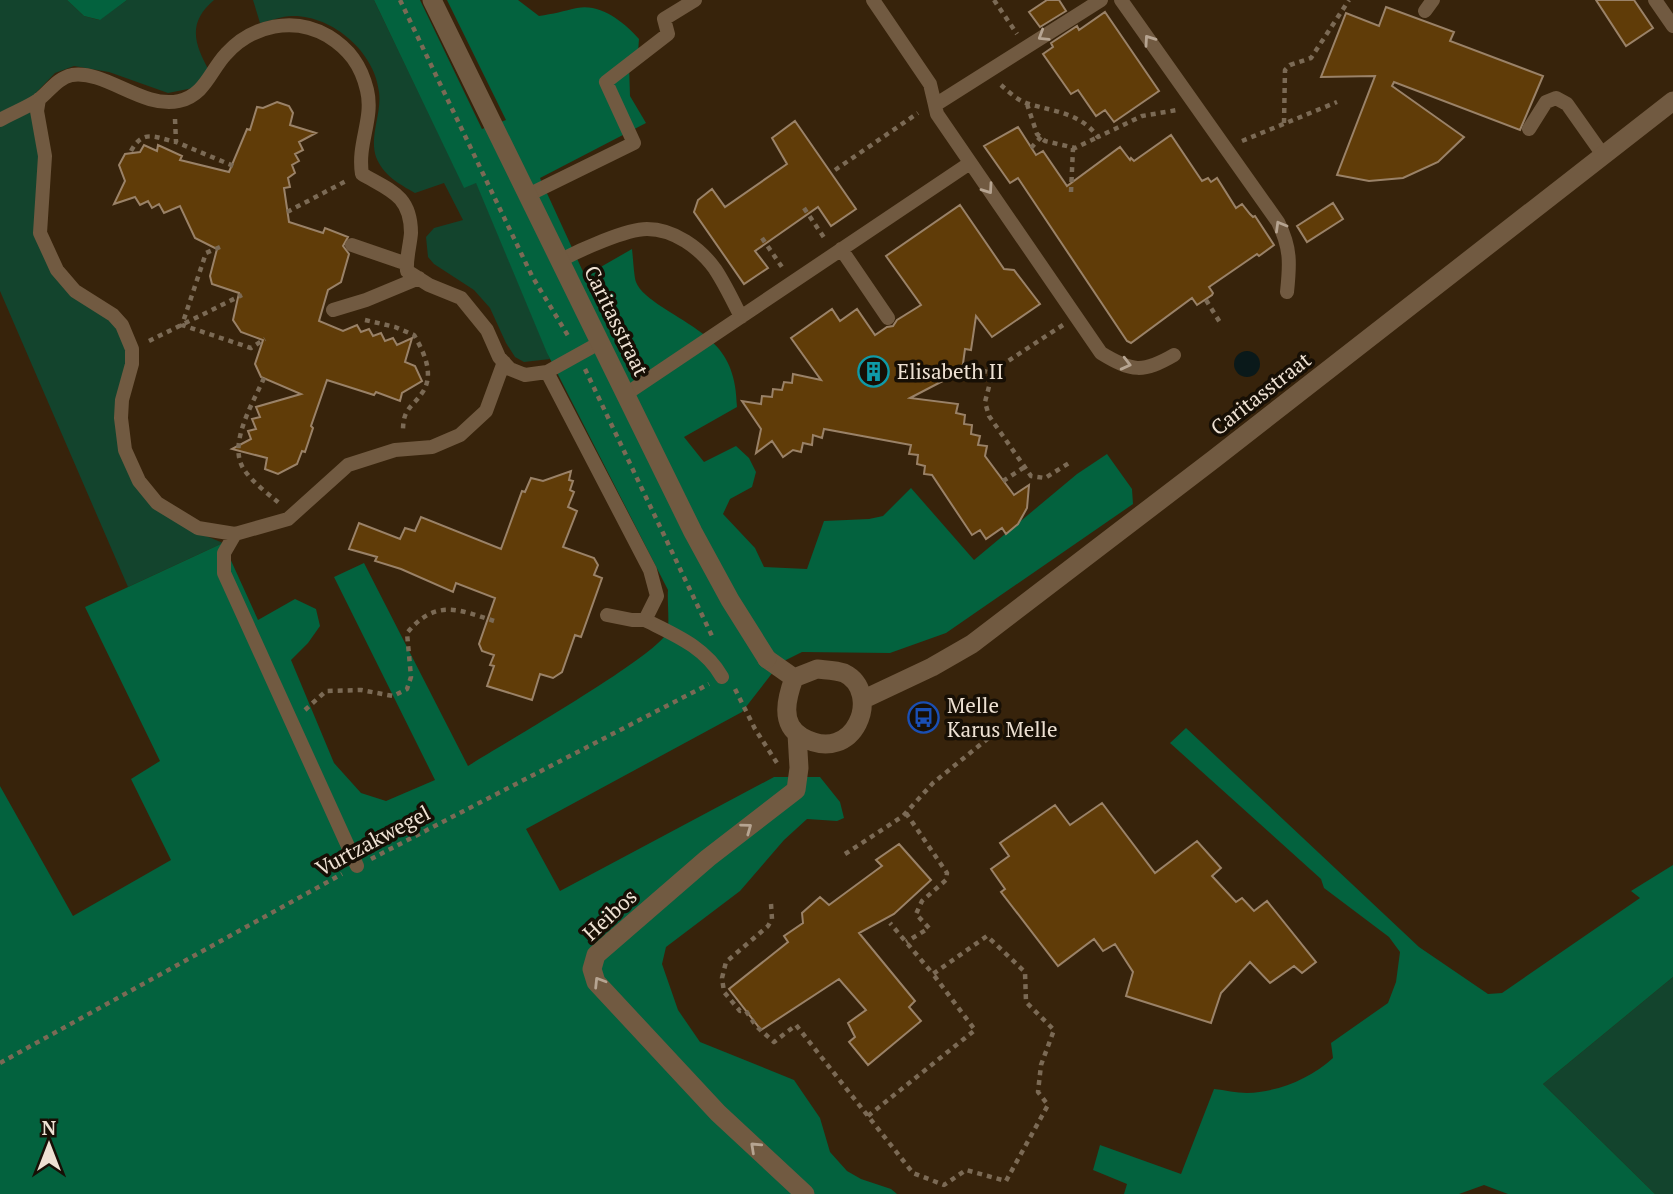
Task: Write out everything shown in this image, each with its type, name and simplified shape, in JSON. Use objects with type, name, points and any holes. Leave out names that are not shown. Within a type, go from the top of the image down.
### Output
[{"type":"street","name":"Caritasstraat","points":[[432,0],[693,532],[730,600],[767,659],[794,678]]},
{"type":"street","name":"Caritasstraat","points":[[862,700],[932,667],[972,644],[1214,460],[1673,101]]},
{"type":"street","points":[[817,669],[844,673],[857,686],[862,700],[861,718],[851,734],[832,744],[814,744],[797,734],[787,718],[786,701],[794,678],[817,669]]},
{"type":"street","name":"Heibos","points":[[797,734],[799,768],[796,790],[708,858],[596,955],[592,969],[596,982],[709,1103],[805,1194]]},
{"type":"lane","points":[[528,195],[634,143],[606,82],[668,34],[664,19],[695,0]]},
{"type":"lane","points":[[873,0],[930,84],[937,114],[1101,353],[1121,365],[1155,366],[1174,355]]},
{"type":"lane","points":[[935,105],[1101,0]]},
{"type":"lane","points":[[1121,0],[1278,222],[1288,241],[1290,265],[1287,292]]},
{"type":"lane","points":[[1655,0],[1673,26]]},
{"type":"lane","points":[[0,120],[39,99],[56,83],[71,75],[90,77],[148,100],[178,101],[201,91],[227,53],[248,36],[271,26],[298,25],[320,32],[344,47],[360,68],[369,109],[359,156],[362,174],[396,193],[408,212],[411,234],[407,271],[461,298],[487,330],[499,357],[510,369],[526,375],[547,372],[601,342]]},
{"type":"lane","points":[[1529,129],[1546,102],[1556,98],[1567,104],[1603,155]]},
{"type":"lane","points":[[39,99],[37,111],[45,156],[40,233],[57,270],[75,290],[113,315],[122,325],[132,349],[132,364],[122,400],[121,418],[125,450],[139,481],[157,503],[198,527],[235,534],[288,519],[348,465],[403,450],[432,447],[460,435],[486,411],[504,362]]},
{"type":"lane","points":[[626,394],[970,163]]},
{"type":"lane","points":[[561,260],[615,237],[646,229],[675,235],[695,247],[715,268],[741,317]]},
{"type":"lane","points":[[352,245],[407,264]]},
{"type":"lane","points":[[838,252],[888,317]]},
{"type":"lane","points":[[333,310],[366,300],[419,278]]},
{"type":"lane","points":[[547,372],[650,570],[657,596],[645,620]]},
{"type":"lane","points":[[235,534],[224,552],[224,573],[357,866]]},
{"type":"lane","points":[[607,615],[645,620],[684,639],[713,661],[726,677]]},
{"type":"path","points":[[400,0],[532,276],[578,354],[715,644]]},
{"type":"path","points":[[994,0],[1026,47]]},
{"type":"path","points":[[1284,123],[1285,70],[1290,65],[1311,58],[1349,0]]},
{"type":"path","points":[[990,70],[1000,85],[1027,104],[1074,116],[1091,127],[1098,137]]},
{"type":"path","points":[[174,101],[176,142]]},
{"type":"path","points":[[1225,149],[1337,102]]},
{"type":"path","points":[[1027,104],[1037,134],[1045,141],[1073,148],[1142,116],[1195,107]]},
{"type":"path","points":[[835,170],[924,109],[935,105]]},
{"type":"path","points":[[131,151],[137,140],[145,136],[176,142],[236,167]]},
{"type":"path","points":[[1031,148],[1041,137]]},
{"type":"path","points":[[1071,192],[1073,148]]},
{"type":"path","points":[[287,212],[362,174]]},
{"type":"path","points":[[804,208],[838,252]]},
{"type":"path","points":[[762,238],[792,282]]},
{"type":"path","points":[[182,325],[206,253],[220,247]]},
{"type":"path","points":[[132,349],[242,295]]},
{"type":"path","points":[[1206,300],[1221,324]]},
{"type":"path","points":[[333,310],[395,327],[414,335],[420,345],[427,362],[427,382],[423,393],[406,410],[403,450]]},
{"type":"path","points":[[1069,463],[1045,478],[1031,476],[986,411],[985,402],[991,373],[1076,317]]},
{"type":"path","points":[[182,325],[251,348],[265,339]]},
{"type":"path","points":[[962,365],[991,373]]},
{"type":"path","points":[[264,378],[241,430],[239,451],[242,467],[260,487],[293,515]]},
{"type":"path","points":[[1003,481],[1023,468]]},
{"type":"path","points":[[296,729],[304,710],[326,691],[361,690],[393,696],[407,689],[411,677],[407,634],[417,621],[426,615],[442,609],[458,609],[494,621]]},
{"type":"path","points":[[726,677],[776,762],[799,768]]},
{"type":"path","name":"Vurtzakwegel","points":[[0,1063],[357,866],[726,677]]},
{"type":"path","points":[[845,854],[906,813],[933,783],[991,736]]},
{"type":"path","points":[[906,813],[947,873],[946,880],[922,901],[916,914],[929,928],[906,942]]},
{"type":"path","points":[[772,904],[772,919],[768,926],[726,962],[722,978],[724,992],[740,1011],[746,1011],[756,1026],[774,1042],[796,1025],[913,1173],[944,1185],[966,1170],[1006,1181],[1048,1105],[1038,1092],[1041,1065],[1054,1030],[1026,1002],[1025,972],[987,936],[933,974]]},
{"type":"path","points":[[868,1116],[975,1030],[890,923]]},
{"type":"green space","points":[[0,0],[67,0],[84,16],[99,20],[127,0],[214,0],[200,17],[196,34],[200,52],[210,72],[193,88],[168,93],[109,72],[74,66],[55,73],[31,98],[0,113]]},
{"type":"green space","points":[[67,0],[127,0],[100,20],[84,16]]},
{"type":"green space","points":[[253,0],[374,0],[464,187],[476,182],[550,359],[524,362],[515,357],[490,308],[474,290],[434,264],[428,257],[426,237],[434,228],[463,220],[444,183],[415,193],[392,178],[379,163],[374,141],[379,92],[376,77],[360,50],[336,29],[307,17],[288,16],[260,23]]},
{"type":"green space","points":[[374,0],[420,0],[482,129],[506,120],[447,0],[518,0],[539,16],[577,8],[595,8],[620,21],[639,39],[638,53],[629,65],[630,96],[646,123],[540,178],[585,276],[632,249],[635,279],[640,289],[656,303],[704,334],[724,356],[731,370],[737,407],[684,437],[704,462],[736,446],[749,458],[756,472],[752,487],[730,499],[723,514],[755,548],[764,567],[807,569],[824,521],[883,516],[911,488],[974,560],[1077,474],[1107,454],[1132,489],[1133,504],[946,633],[890,653],[802,652],[780,663],[742,712],[526,829],[560,891],[774,777],[820,777],[840,802],[844,818],[837,821],[807,819],[784,840],[740,891],[666,947],[662,964],[678,1010],[700,1042],[794,1080],[820,1118],[830,1152],[847,1171],[897,1194],[0,1194],[0,786],[73,916],[171,860],[131,779],[160,761],[85,607],[223,543],[258,620],[295,599],[316,609],[320,626],[291,660],[334,763],[361,793],[386,801],[435,780],[334,577],[364,563],[468,766],[609,679],[658,643],[667,632],[668,590],[547,353],[476,183],[464,188]]},
{"type":"green space","points":[[30,110],[39,149],[43,252],[113,319],[128,354],[123,461],[187,528],[223,543],[128,587],[0,291],[0,126]]},
{"type":"green space","points":[[1186,728],[1419,947],[1488,994],[1502,993],[1640,898],[1631,891],[1673,865],[1673,977],[1543,1084],[1655,1194],[1508,1194],[1484,1185],[1459,1194],[1124,1194],[1127,1184],[1093,1170],[1100,1145],[1181,1174],[1214,1089],[1259,1092],[1304,1078],[1333,1058],[1331,1043],[1388,1003],[1396,982],[1400,952],[1389,937],[1324,888],[1321,879],[1170,743]]},
{"type":"green space","points":[[1673,977],[1673,1194],[1655,1194],[1543,1084]]},
{"type":"shaded area","points":[[1247,351],[1256,355],[1260,364],[1256,373],[1247,377],[1238,373],[1234,364],[1238,355]]},
{"type":"building","points":[[1047,0],[1059,0],[1066,11],[1040,27],[1029,12]]},
{"type":"building","points":[[1596,0],[1634,0],[1653,28],[1626,46]]},
{"type":"building","points":[[1386,7],[1454,32],[1450,41],[1543,76],[1520,130],[1394,82],[1392,86],[1464,137],[1438,162],[1403,178],[1369,181],[1337,175],[1375,76],[1321,77],[1346,13],[1379,26]]},
{"type":"building","points":[[1105,12],[1159,91],[1114,122],[1105,110],[1096,116],[1078,90],[1071,94],[1043,54],[1053,47],[1051,43],[1077,26],[1079,30]]},
{"type":"building","points":[[277,102],[289,106],[293,113],[290,125],[316,133],[299,142],[303,150],[295,154],[299,161],[292,165],[295,173],[288,178],[290,187],[284,188],[289,222],[323,233],[325,228],[348,237],[343,246],[349,254],[341,282],[328,290],[319,321],[343,331],[357,325],[361,332],[369,329],[373,336],[381,333],[385,341],[393,338],[397,345],[412,338],[405,362],[415,366],[422,381],[402,393],[400,401],[327,380],[305,452],[302,451],[297,464],[278,474],[265,469],[267,458],[232,449],[251,439],[248,431],[256,429],[252,419],[260,417],[256,407],[301,394],[261,377],[255,364],[263,340],[241,332],[233,320],[239,293],[212,284],[210,276],[217,249],[195,238],[180,206],[164,213],[159,204],[152,208],[148,201],[140,205],[135,197],[114,204],[125,181],[119,165],[125,154],[140,152],[144,145],[157,151],[158,145],[182,156],[180,160],[229,172],[247,129],[250,130],[257,107],[263,108]]},
{"type":"building","points":[[795,121],[856,209],[831,226],[818,207],[755,251],[768,268],[744,284],[694,212],[698,200],[712,189],[725,207],[787,164],[772,138]]},
{"type":"building","points":[[1018,127],[1036,155],[1043,151],[1067,186],[1120,147],[1130,160],[1131,158],[1134,161],[1171,135],[1202,181],[1208,178],[1211,182],[1217,178],[1236,208],[1242,204],[1255,216],[1274,245],[1209,287],[1212,295],[1197,305],[1192,298],[1131,343],[1127,341],[1018,178],[1010,183],[984,146]]},
{"type":"building","points":[[1333,203],[1343,219],[1307,242],[1297,226]]},
{"type":"building","name":"Elisabeth II","points":[[960,205],[1004,269],[1014,270],[1040,304],[992,337],[976,316],[971,350],[965,349],[962,371],[910,398],[958,404],[956,413],[965,415],[964,424],[972,425],[971,434],[980,436],[978,445],[987,446],[985,456],[1014,495],[1029,485],[1027,508],[1018,524],[1006,534],[1002,528],[986,539],[980,530],[972,535],[932,475],[924,474],[925,466],[917,464],[918,455],[909,454],[911,445],[824,429],[822,438],[813,435],[812,445],[803,443],[801,452],[793,450],[783,457],[772,441],[756,453],[761,429],[742,401],[761,404],[762,396],[772,397],[773,389],[782,390],[784,382],[792,383],[793,374],[821,380],[791,338],[832,309],[840,321],[857,309],[875,335],[893,326],[897,320],[921,305],[886,256]]},
{"type":"building","points":[[571,471],[569,480],[573,481],[570,490],[574,492],[568,507],[577,511],[563,547],[594,558],[598,565],[594,575],[602,578],[581,637],[575,635],[562,672],[553,678],[540,674],[532,700],[487,686],[494,666],[490,665],[494,655],[482,651],[479,644],[495,598],[456,583],[453,592],[401,569],[375,561],[377,557],[349,549],[359,523],[400,539],[405,528],[415,531],[421,517],[501,549],[522,491],[525,492],[531,478],[543,481]]},
{"type":"building","points":[[1102,803],[1155,873],[1197,841],[1221,868],[1212,876],[1236,902],[1242,898],[1254,911],[1267,901],[1316,962],[1302,973],[1294,966],[1270,983],[1250,962],[1221,993],[1211,1023],[1126,996],[1133,972],[1115,944],[1103,951],[1094,939],[1058,966],[1001,892],[1005,889],[991,869],[1009,856],[1000,843],[1055,805],[1070,825]]},
{"type":"building","points":[[899,844],[931,880],[894,914],[859,933],[915,1001],[909,1007],[921,1021],[868,1065],[849,1042],[855,1037],[848,1023],[866,1010],[839,979],[761,1030],[729,989],[788,942],[784,936],[803,923],[802,913],[820,897],[829,905],[882,866],[876,860]]},
{"type":"place","name":"Elisabeth II","points":[[874,372]]},
{"type":"place","name":"Melle Karus Melle","points":[[924,718]]}]
